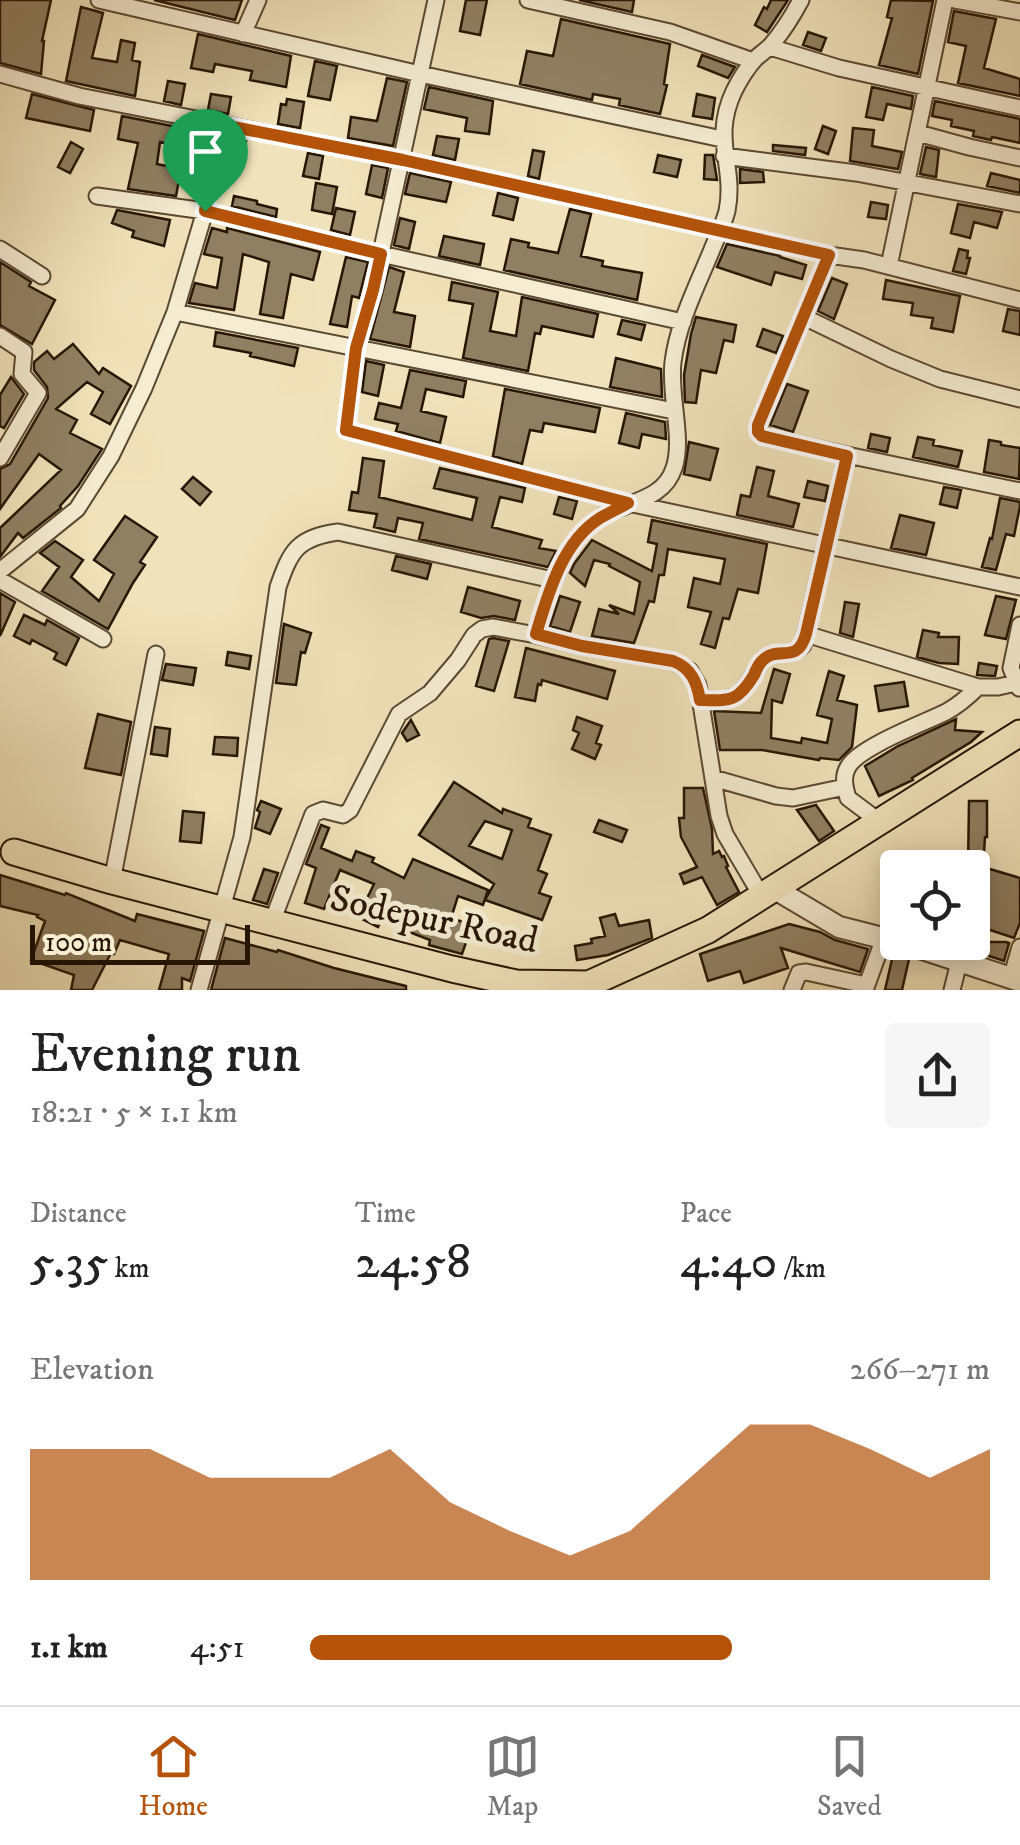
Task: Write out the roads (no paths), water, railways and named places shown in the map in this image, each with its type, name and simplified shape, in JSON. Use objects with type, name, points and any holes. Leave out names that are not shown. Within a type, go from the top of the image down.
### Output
[{"type":"main road","name":"Sodepur Road","points":[[5,849],[516,987],[589,984],[708,930],[1020,733]]},
{"type":"street","points":[[99,0],[723,147],[1020,204]]},
{"type":"street","points":[[243,34],[258,0]]},
{"type":"street","points":[[436,0],[403,160],[356,348],[346,430],[628,503],[1020,587]]},
{"type":"street","points":[[528,0],[670,32],[753,60]]},
{"type":"street","points":[[536,634],[554,580],[576,540],[597,520],[628,503],[653,496],[666,486],[674,470],[678,448],[674,360],[683,322],[726,213],[729,186],[723,147],[724,116],[753,60],[770,47],[802,0]]},
{"type":"street","points":[[889,266],[945,0]]},
{"type":"street","points":[[955,0],[1020,12]]},
{"type":"street","points":[[770,47],[840,68],[1020,108]]},
{"type":"street","points":[[0,74],[79,96],[403,160],[889,266],[1020,300]]},
{"type":"street","points":[[2,564],[50,533],[77,509],[111,456],[175,312],[205,211],[218,124]]},
{"type":"street","points":[[918,134],[1020,158]]},
{"type":"street","points":[[97,196],[205,211],[683,322]]},
{"type":"street","points":[[0,248],[42,276]]},
{"type":"street","points":[[829,255],[758,432],[847,456],[1020,491]]},
{"type":"street","points":[[175,312],[674,412]]},
{"type":"street","points":[[804,317],[940,379],[1020,398]]},
{"type":"street","points":[[0,336],[24,352],[22,374],[38,393],[0,458]]},
{"type":"street","points":[[700,700],[735,698],[744,693],[768,656],[798,650],[803,645],[847,456]]},
{"type":"street","points":[[199,990],[242,837],[278,587],[288,560],[303,542],[338,532],[554,580]]},
{"type":"street","points":[[0,580],[104,639]]},
{"type":"street","points":[[806,634],[978,688],[998,688],[1018,686],[1010,668],[1020,625]]},
{"type":"street","points":[[272,922],[313,814],[322,810],[343,815],[350,810],[400,714],[430,693],[474,634],[492,627],[673,661],[690,671],[698,685],[725,834],[768,893],[840,927],[880,937]]},
{"type":"street","points":[[112,881],[156,654]]},
{"type":"street","points":[[880,822],[848,798],[845,776],[854,759],[960,704],[978,688]]},
{"type":"street","points":[[713,778],[793,798],[845,787]]},
{"type":"street","points":[[953,960],[1015,980],[1020,947]]},
{"type":"street","points":[[792,990],[799,973],[806,972],[865,988],[882,960]]},
{"type":"street","points":[[952,990],[959,962]]}]
